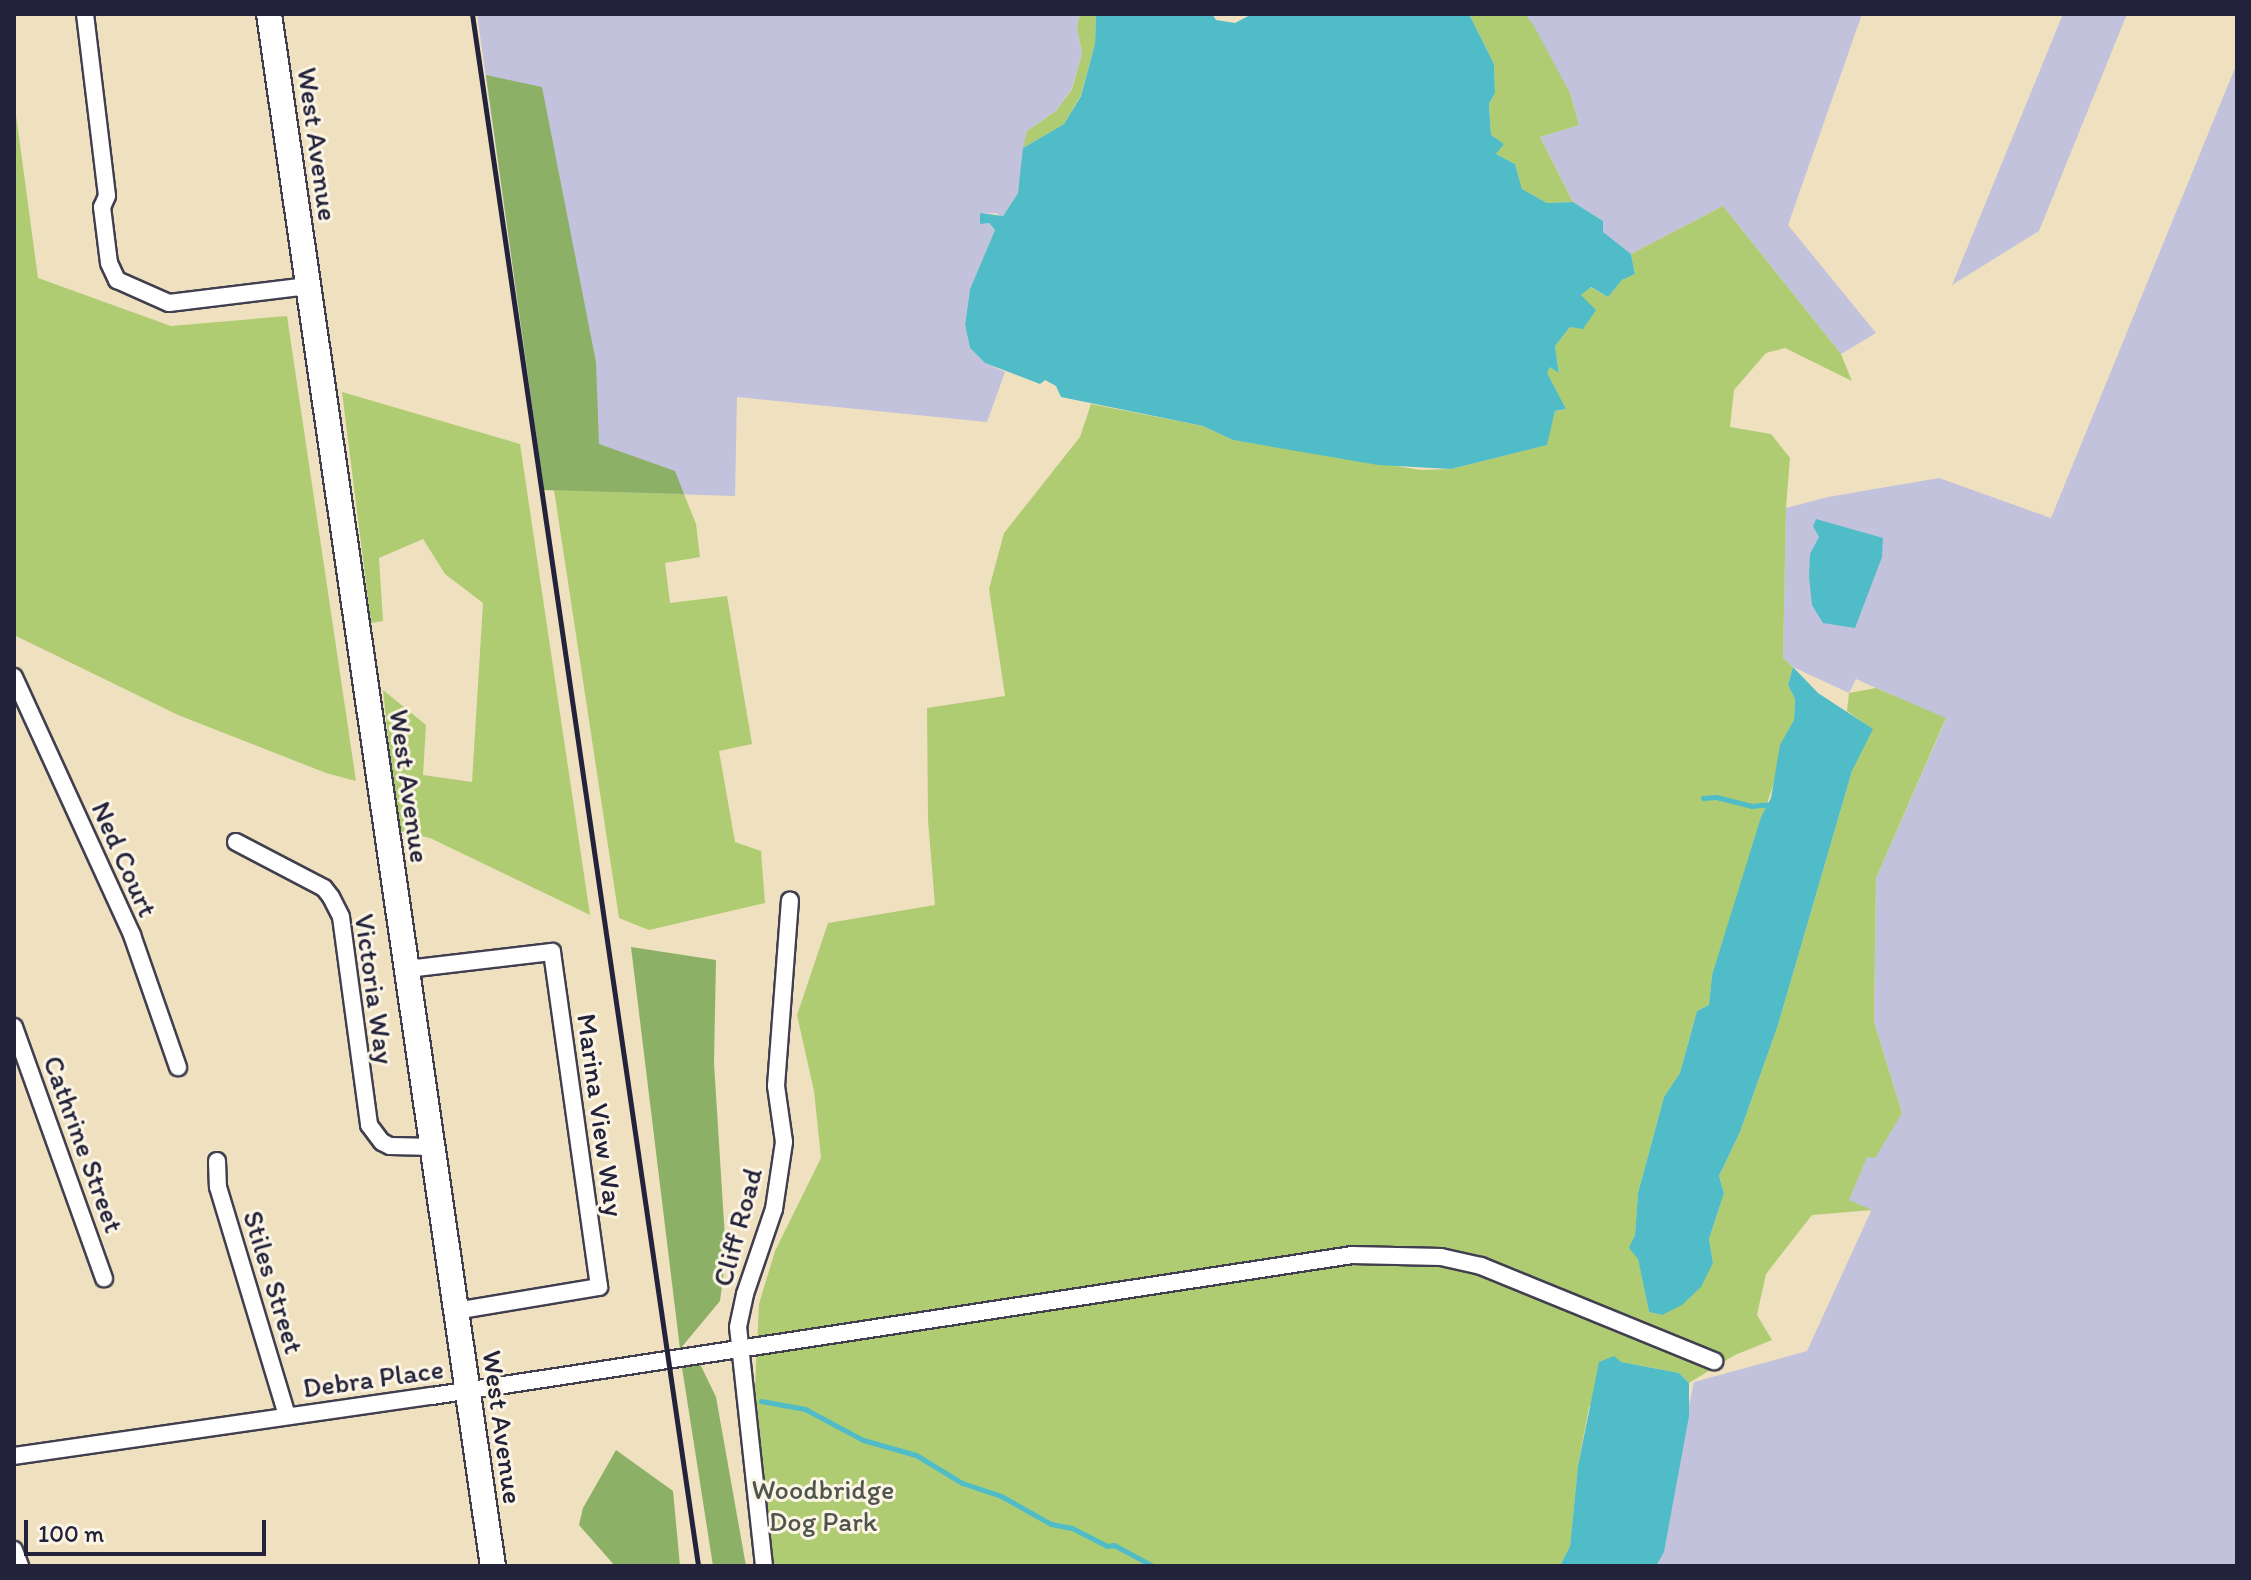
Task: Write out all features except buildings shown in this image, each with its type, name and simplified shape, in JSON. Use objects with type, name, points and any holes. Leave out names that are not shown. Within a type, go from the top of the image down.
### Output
[{"type":"street","points":[[85,14],[107,196],[102,207],[109,263],[117,280],[169,303],[308,286]]},
{"type":"street","name":"West Avenue","points":[[269,14],[435,1147],[455,1311],[493,1566]]},
{"type":"street","name":"Ned Court","points":[[14,677],[132,935],[178,1067]]},
{"type":"street","name":"Victoria Way","points":[[236,842],[324,888],[331,897],[341,917],[369,1125],[382,1142],[390,1146],[435,1147]]},
{"type":"street","name":"Cliff Road","points":[[764,1566],[738,1327],[745,1294],[774,1209],[784,1142],[776,1086],[790,901]]},
{"type":"street","name":"Marina View Way","points":[[407,969],[552,952],[599,1287],[455,1311]]},
{"type":"street","name":"Cathrine Street","points":[[14,1027],[104,1278]]},
{"type":"street","name":"Stiles Street","points":[[217,1161],[218,1187],[287,1416]]},
{"type":"street","name":"Debra Place","points":[[14,1456],[1352,1255],[1441,1257],[1481,1266],[1714,1361]]},
{"type":"street","points":[[14,1550],[20,1566]]},
{"type":"shaded area","points":[[477,14],[1080,14],[1077,27],[1082,54],[1072,88],[1056,111],[1027,131],[1018,193],[1002,217],[996,213],[980,214],[995,230],[970,289],[965,325],[970,348],[985,363],[1005,372],[987,422],[737,397],[735,496],[544,490]]},
{"type":"shaded area","points":[[1525,14],[1862,14],[1788,225],[1876,333],[1841,354],[1723,206],[1631,254],[1602,232],[1603,221],[1573,202],[1540,137],[1579,125],[1570,93]]},
{"type":"shaded area","points":[[2063,14],[2127,14],[2039,231],[1952,285]]},
{"type":"shaded area","points":[[2237,63],[2237,1566],[1655,1566],[1694,1382],[1807,1351],[1871,1211],[1849,1200],[1867,1156],[1902,1113],[1874,1022],[1876,878],[1946,719],[1856,679],[1849,693],[1793,667],[1783,658],[1786,508],[1828,497],[1939,478],[2051,518]]},
{"type":"green space","points":[[1080,14],[1096,14],[1095,44],[1081,95],[1064,124],[1023,148],[1027,131],[1056,111],[1072,89],[1082,54],[1077,27]]},
{"type":"green space","points":[[1469,14],[1525,14],[1534,26],[1570,93],[1579,125],[1540,137],[1573,202],[1547,203],[1522,189],[1515,164],[1496,154],[1503,144],[1491,135],[1489,104],[1495,93],[1494,64]]},
{"type":"green space","points":[[486,75],[542,87],[596,362],[599,444],[675,471],[684,494],[544,490]]},
{"type":"green space","points":[[14,100],[38,278],[171,326],[287,316],[356,781],[326,773],[178,715],[14,635]]},
{"type":"green space","name":"Woodbridge Dog Park","points":[[1723,206],[1841,354],[1852,381],[1785,348],[1766,353],[1734,390],[1730,427],[1771,434],[1790,458],[1783,658],[1793,667],[1788,685],[1795,699],[1794,720],[1712,975],[1709,1005],[1697,1011],[1680,1073],[1664,1097],[1638,1193],[1635,1235],[1630,1248],[1638,1258],[1649,1312],[1662,1315],[1713,1263],[1709,1239],[1724,1193],[1719,1176],[1740,1132],[1778,1025],[1852,771],[1872,729],[1847,711],[1849,693],[1876,688],[1946,718],[1876,878],[1874,1022],[1902,1113],[1875,1158],[1867,1157],[1849,1200],[1872,1210],[1812,1215],[1766,1274],[1757,1315],[1772,1340],[1735,1355],[1689,1383],[1679,1373],[1621,1362],[1589,1407],[1578,1466],[1570,1546],[1560,1566],[767,1566],[754,1408],[759,1304],[775,1251],[821,1158],[814,1091],[797,1015],[828,923],[935,905],[928,820],[927,708],[1005,696],[989,589],[1004,533],[1080,437],[1091,404],[1203,426],[1233,440],[1421,470],[1451,469],[1546,445],[1555,411],[1566,409],[1546,373],[1550,366],[1559,372],[1555,346],[1570,327],[1581,295],[1590,287],[1608,297],[1622,280],[1635,274],[1631,254]]},
{"type":"green space","points":[[342,392],[520,444],[590,915],[430,838],[398,831],[383,690],[426,725],[423,775],[472,782],[483,603],[445,574],[423,539],[379,558],[383,621],[371,623]]},
{"type":"green space","points":[[554,490],[684,494],[696,524],[700,557],[665,563],[670,603],[727,596],[752,744],[719,751],[735,842],[761,851],[765,903],[649,930],[619,918]]},
{"type":"green space","points":[[631,947],[716,960],[714,1063],[726,1255],[720,1301],[680,1349]]},
{"type":"green space","points":[[681,1361],[700,1364],[716,1397],[746,1566],[713,1566]]},
{"type":"green space","points":[[616,1450],[673,1491],[680,1566],[615,1566],[579,1525],[583,1508]]},
{"type":"water","points":[[1096,14],[1212,14],[1216,20],[1235,23],[1252,14],[1469,14],[1494,64],[1495,93],[1489,104],[1491,135],[1504,144],[1496,154],[1515,164],[1522,189],[1547,203],[1573,202],[1603,221],[1603,232],[1631,254],[1635,274],[1622,280],[1608,297],[1591,287],[1581,295],[1596,310],[1583,329],[1570,327],[1555,346],[1559,373],[1550,367],[1547,373],[1566,409],[1555,411],[1547,445],[1451,469],[1378,465],[1233,440],[1203,426],[1061,397],[1056,386],[1045,380],[1040,384],[985,363],[970,348],[965,325],[970,289],[995,230],[989,223],[980,224],[980,213],[1003,216],[1018,193],[1023,148],[1064,124],[1081,96],[1095,44]]},
{"type":"water","points":[[1816,519],[1883,538],[1882,557],[1855,628],[1823,623],[1812,605],[1810,554],[1819,537],[1813,526]]},
{"type":"water","points":[[1793,667],[1818,693],[1873,729],[1852,771],[1778,1025],[1740,1132],[1719,1176],[1724,1193],[1709,1239],[1713,1263],[1701,1287],[1682,1305],[1662,1315],[1649,1312],[1638,1259],[1629,1248],[1635,1235],[1638,1193],[1664,1097],[1680,1073],[1697,1011],[1709,1005],[1712,975],[1761,817],[1771,798],[1780,745],[1794,720],[1795,699],[1788,685]]},
{"type":"water","points":[[1614,1356],[1621,1362],[1679,1373],[1689,1383],[1689,1416],[1664,1552],[1656,1566],[1560,1566],[1570,1546],[1578,1466],[1599,1362]]},
{"type":"waterway","points":[[1703,798],[1716,797],[1751,806],[1773,804]]},
{"type":"waterway","points":[[761,1401],[805,1409],[863,1440],[916,1455],[962,1483],[1001,1496],[1051,1524],[1072,1528],[1107,1546],[1114,1545],[1153,1566]]},
{"type":"railway","points":[[472,14],[698,1566]]}]
